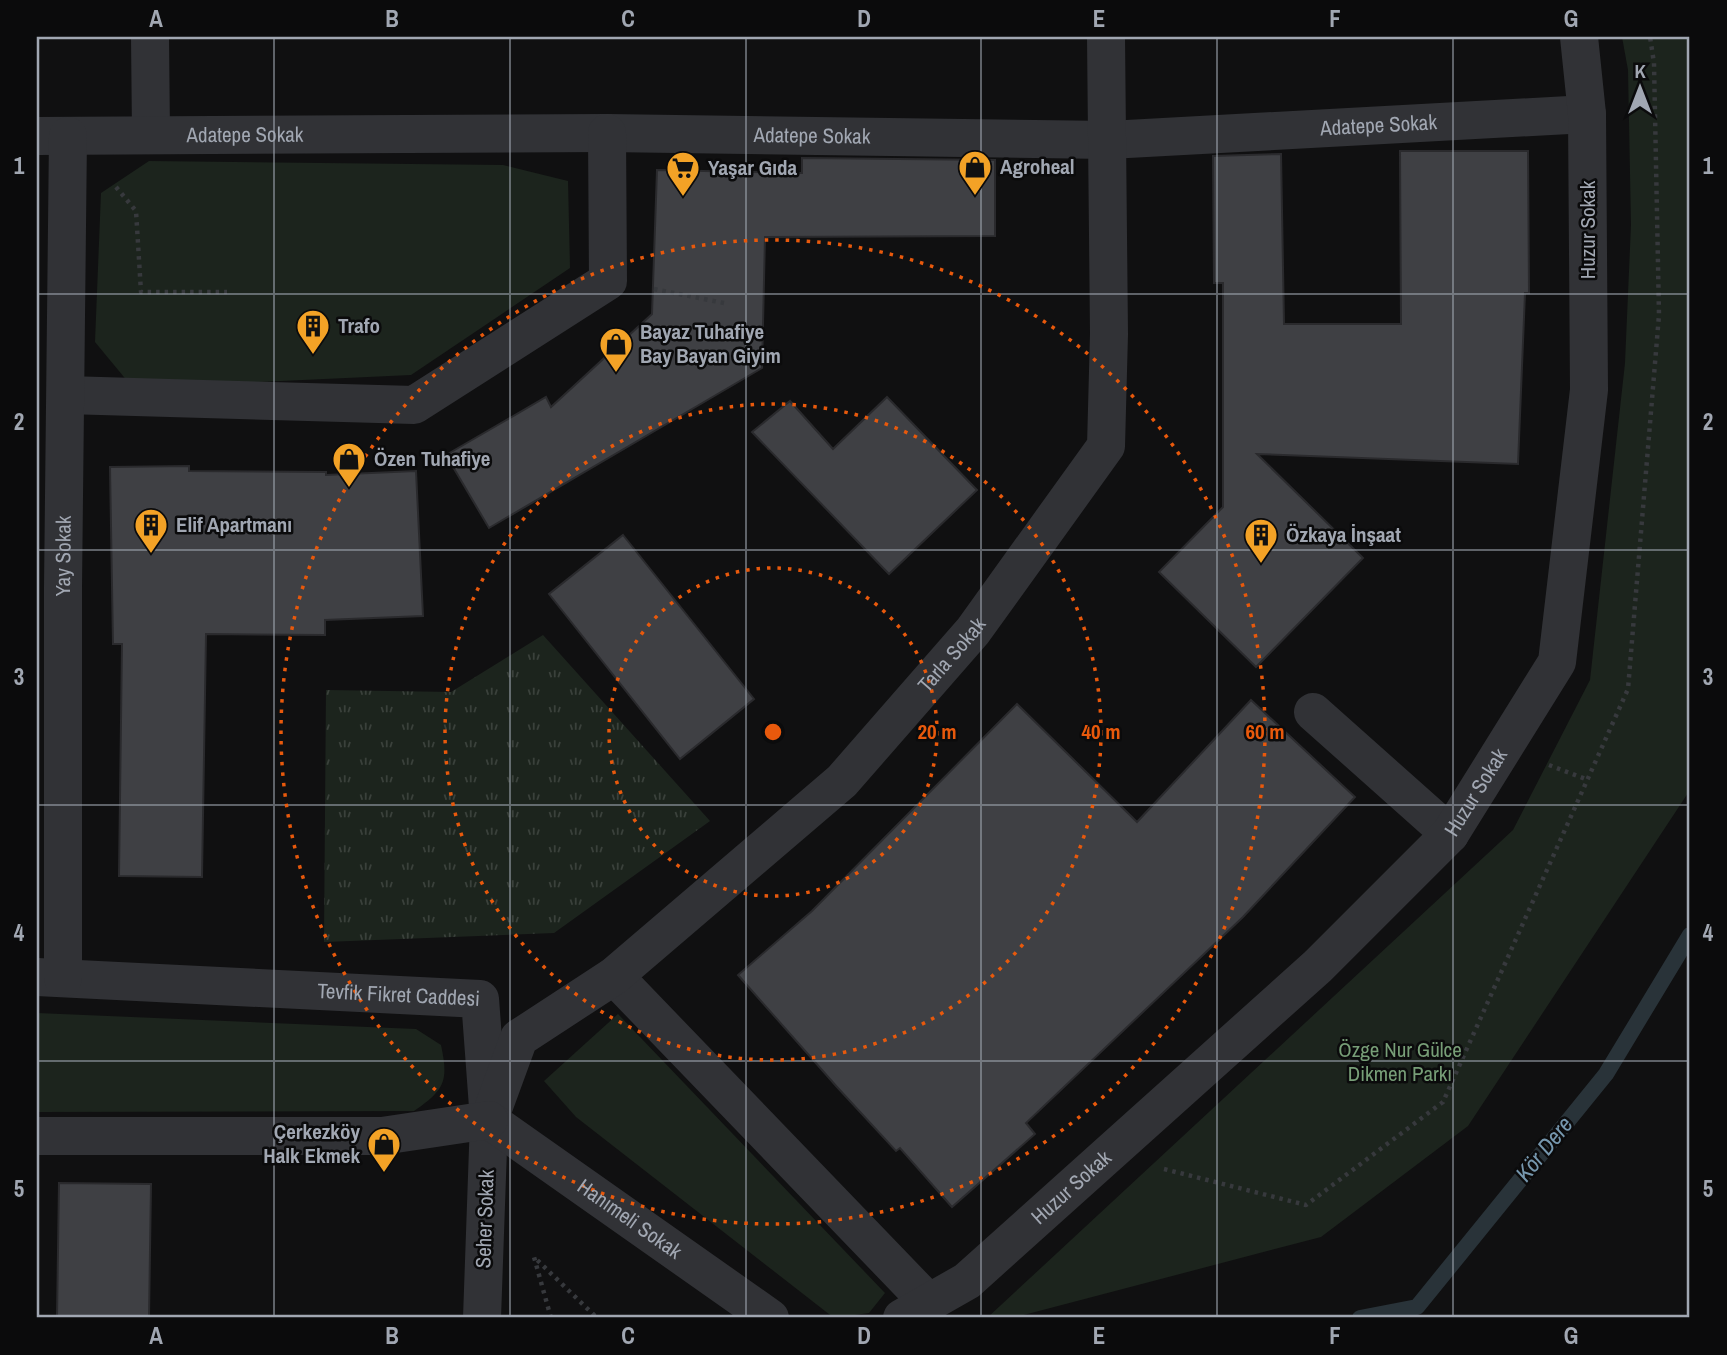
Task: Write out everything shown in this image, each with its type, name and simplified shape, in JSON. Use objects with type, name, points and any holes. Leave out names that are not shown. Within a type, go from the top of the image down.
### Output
[{"type":"street","points":[[150,37],[151,134]]},
{"type":"street","name":"Tarla Sokak","points":[[489,1120],[519,1038],[614,976],[842,781],[972,631],[1106,446],[1109,140],[1106,37]]},
{"type":"street","name":"Huzur Sokak","points":[[915,1311],[967,1281],[1318,966],[1450,834],[1557,662],[1589,390],[1587,114],[1578,37]]},
{"type":"street","name":"Adatepe Sokak","points":[[53,136],[607,133],[1109,140],[1587,114]]},
{"type":"street","points":[[66,394],[414,405],[608,281],[607,133]]},
{"type":"street","name":"Yay Sokak","points":[[50,978],[66,394],[68,177],[53,136]]},
{"type":"street","points":[[1313,712],[1450,834]]},
{"type":"street","points":[[614,976],[915,1311]]},
{"type":"street","name":"Tevfik Fikret Caddesi","points":[[50,978],[480,999],[489,1120]]},
{"type":"street","points":[[37,1136],[382,1136],[489,1120]]},
{"type":"street","name":"Seher Sokak","points":[[482,1318],[489,1120]]},
{"type":"street","name":"Hanımeli Sokak","points":[[489,1120],[771,1318]]},
{"type":"path","points":[[68,177],[114,185],[136,211],[141,292],[227,292]]},
{"type":"path","points":[[608,281],[724,303]]},
{"type":"path","points":[[551,1318],[534,1257],[597,1318]]},
{"type":"green space","name":"Özge Nur Gülce Dikmen Parkı","points":[[1622,37],[1690,37],[1690,790],[1468,1126],[1321,1237],[1012,1318],[987,1318],[1513,830],[1590,680],[1625,363],[1631,225],[1628,70]]},
{"type":"green space","points":[[149,161],[503,165],[568,181],[570,268],[411,375],[133,388],[95,342],[101,193]]},
{"type":"green space","points":[[543,635],[710,821],[554,933],[324,942],[326,690],[451,692]]},
{"type":"green space","points":[[37,1013],[416,1029],[441,1045],[444,1077],[438,1091],[414,1111],[37,1112]]},
{"type":"green space","points":[[618,1014],[885,1293],[869,1313],[834,1318],[576,1117],[544,1081]]},
{"type":"building","points":[[1400,151],[1528,151],[1529,293],[1525,293],[1518,464],[1257,454],[1363,558],[1256,667],[1159,572],[1223,507],[1223,283],[1214,283],[1213,156],[1281,154],[1284,324],[1401,324]]},
{"type":"building","points":[[802,158],[995,160],[995,236],[765,237],[762,368],[489,528],[446,455],[546,397],[551,407],[652,314],[657,170],[802,173]]},
{"type":"building","points":[[887,397],[977,490],[889,574],[752,432],[790,401],[833,449]]},
{"type":"building","points":[[189,466],[189,471],[326,472],[326,475],[416,471],[423,616],[325,620],[325,635],[206,634],[202,877],[119,876],[122,644],[113,644],[110,467]]},
{"type":"building","points":[[623,535],[754,699],[680,759],[549,594]]},
{"type":"building","points":[[1251,700],[1355,797],[1243,917],[1026,1123],[1035,1134],[952,1207],[900,1148],[896,1151],[738,975],[812,911],[1017,704],[1137,822]]},
{"type":"building","points":[[59,1183],[151,1184],[149,1318],[57,1318]]},
{"type":"waterway","name":"Kör Dere","points":[[1360,1318],[1417,1307],[1606,1074],[1690,935]]},
{"type":"place","name":"Agroheal","points":[[975,197]]},
{"type":"place","name":"Yaşar Gıda","points":[[683,198]]},
{"type":"place","name":"Trafo","points":[[313,356]]},
{"type":"place","name":"Bayaz Tuhafiye Bay Bayan Giyim","points":[[616,374]]},
{"type":"place","name":"Özen Tuhafiye","points":[[349,489]]},
{"type":"place","name":"Elif Apartmanı","points":[[151,555]]},
{"type":"place","name":"Özkaya İnşaat","points":[[1261,565]]},
{"type":"place","name":"Çerkezköy Halk Ekmek","points":[[384,1174]]}]
